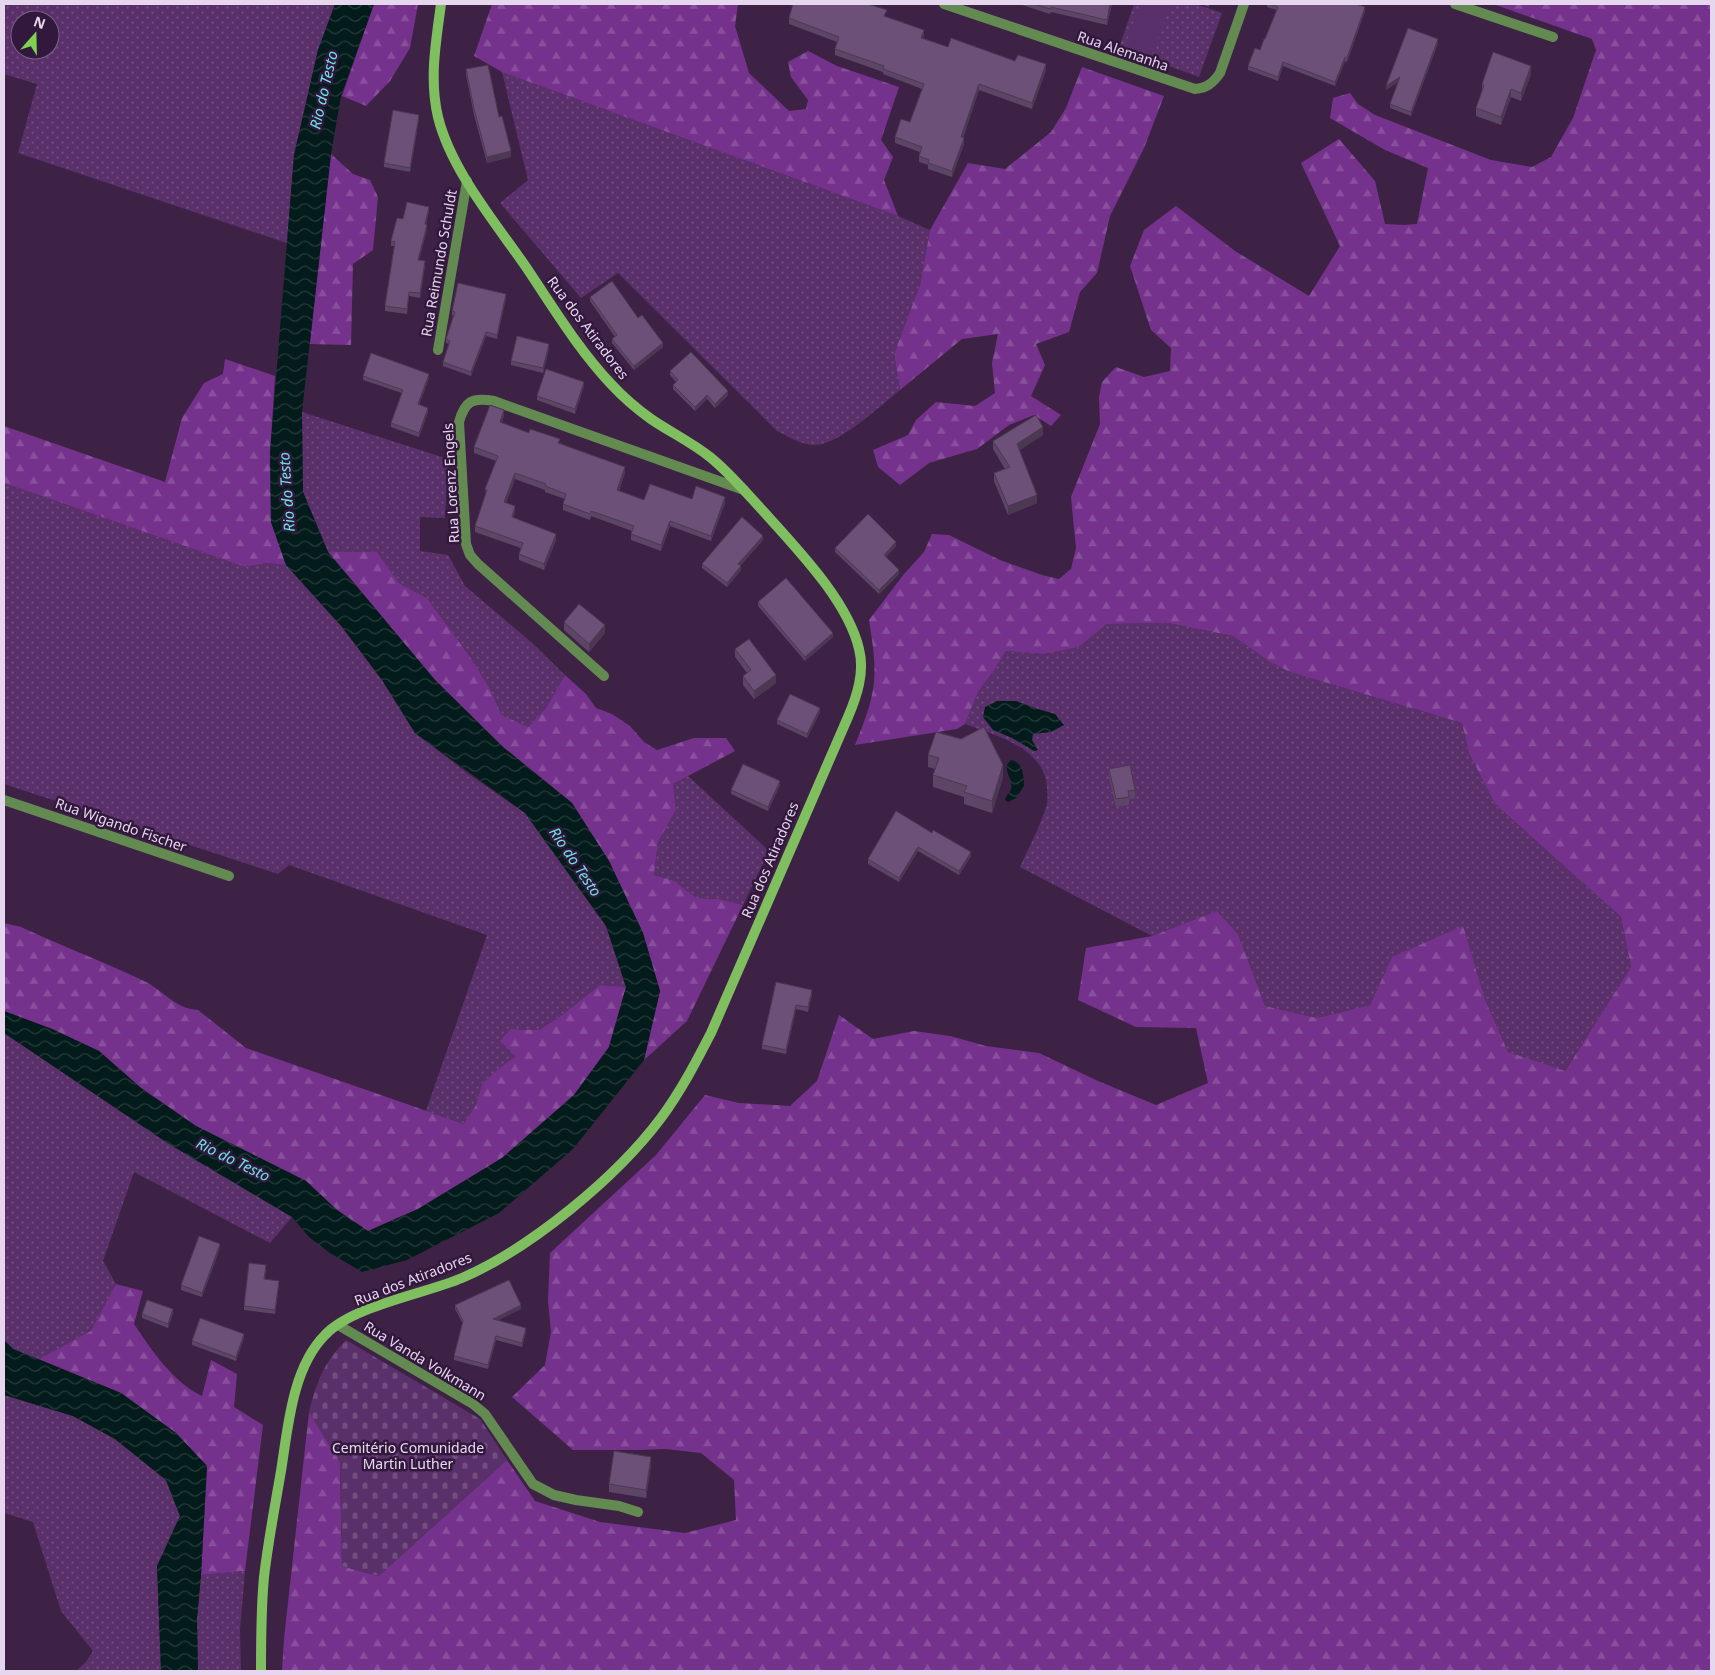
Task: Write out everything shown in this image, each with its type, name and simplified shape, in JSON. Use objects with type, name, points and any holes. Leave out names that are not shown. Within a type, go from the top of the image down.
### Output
[{"type":"street","name":"Rua dos Atiradores","points":[[261,1671],[264,1577],[292,1405],[300,1377],[313,1350],[325,1334],[338,1325],[367,1310],[463,1278],[502,1257],[543,1230],[622,1163],[660,1118],[684,1084],[711,1033],[854,704],[861,667],[860,650],[839,604],[791,542],[744,490],[708,455],[651,419],[611,384],[575,338],[467,181],[444,137],[434,90],[434,55],[441,4]]},
{"type":"street","name":"Rua Alemanha","points":[[944,4],[1195,89],[1205,88],[1220,73],[1244,4]]},
{"type":"street","points":[[1455,4],[1553,37]]},
{"type":"street","name":"Rua Reimundo Schuldt","points":[[438,350],[467,181]]},
{"type":"street","name":"Rua Lorenz Engels","points":[[604,676],[470,555],[466,544],[459,422],[462,410],[471,401],[480,398],[494,401],[744,490]]},
{"type":"street","name":"Rua Wigando Fischer","points":[[4,800],[229,876]]},
{"type":"street","name":"Rua Vanda Volkmann","points":[[338,1325],[486,1414],[533,1484],[554,1495],[619,1506],[638,1512]]},
{"type":"green space","points":[[4,4],[335,4],[318,50],[294,155],[287,243],[18,153],[37,84],[4,74]]},
{"type":"green space","points":[[374,4],[418,4],[410,48],[390,81],[366,106],[342,96]]},
{"type":"green space","points":[[492,4],[738,4],[735,26],[749,73],[789,111],[806,109],[808,100],[791,77],[788,62],[808,51],[837,66],[899,87],[881,140],[893,157],[884,180],[898,216],[502,72],[474,56]]},
{"type":"green space","points":[[1134,4],[1196,4],[1222,13],[1199,77],[1119,48]]},
{"type":"green space","points":[[1140,4],[1170,4],[1152,55],[1125,46]]},
{"type":"green space","points":[[1493,4],[1711,4],[1711,1671],[282,1671],[309,1412],[340,1462],[342,1566],[378,1576],[507,1460],[535,1501],[600,1522],[685,1533],[736,1520],[734,1480],[701,1453],[665,1449],[573,1450],[512,1397],[545,1365],[551,1332],[548,1301],[550,1253],[656,1155],[705,1095],[739,1103],[790,1106],[817,1081],[839,1015],[873,1039],[914,1031],[950,1036],[986,1046],[1039,1053],[1098,1081],[1156,1105],[1208,1083],[1196,1028],[1136,1027],[1078,1000],[1086,948],[1152,936],[1217,911],[1238,934],[1265,1006],[1317,1018],[1370,1005],[1392,957],[1463,926],[1484,997],[1508,1052],[1565,1071],[1631,967],[1621,917],[1495,804],[1469,753],[1462,723],[1290,672],[1270,662],[1233,636],[1168,623],[1107,624],[1079,647],[1044,654],[1006,651],[978,692],[965,724],[957,729],[855,745],[869,706],[874,682],[874,658],[869,620],[904,574],[924,552],[932,534],[949,535],[1000,560],[1042,575],[1059,579],[1071,569],[1076,548],[1071,497],[1100,424],[1099,397],[1102,382],[1116,367],[1144,377],[1170,371],[1171,348],[1151,330],[1130,266],[1144,230],[1176,206],[1235,251],[1309,296],[1340,246],[1301,163],[1339,139],[1375,181],[1385,224],[1417,224],[1428,168],[1385,150],[1330,118],[1333,98],[1350,93],[1358,104],[1375,115],[1491,160],[1532,167],[1551,157],[1573,118],[1596,50],[1592,39]]},
{"type":"green space","points":[[1082,67],[1164,96],[1144,148],[1110,216],[1097,273],[1080,292],[1069,332],[1036,344],[1045,365],[1031,396],[1061,415],[1051,426],[1034,415],[1009,425],[977,449],[929,463],[900,485],[878,467],[873,450],[908,435],[916,420],[936,402],[975,406],[995,393],[992,363],[998,334],[962,339],[900,390],[894,354],[920,285],[930,230],[968,163],[1005,169],[1051,132],[1066,108]]},
{"type":"green space","points":[[502,72],[898,216],[930,230],[920,285],[894,354],[900,390],[858,424],[834,439],[823,444],[813,445],[804,443],[777,431],[618,273],[581,298],[500,203],[528,180]]},
{"type":"green space","points":[[331,154],[353,174],[370,180],[378,197],[373,250],[353,264],[351,345],[310,344]]},
{"type":"green space","points":[[225,359],[275,376],[270,453],[271,522],[286,565],[267,563],[245,567],[4,483],[4,426],[165,482],[182,418],[204,383],[223,374]]},
{"type":"green space","points":[[302,412],[448,459],[445,518],[420,517],[420,551],[448,555],[465,586],[531,642],[565,675],[546,708],[528,727],[500,715],[490,689],[473,661],[427,598],[399,583],[377,552],[328,552],[303,492]]},
{"type":"green space","points":[[4,483],[245,567],[267,563],[286,565],[342,627],[382,680],[415,733],[467,773],[525,813],[606,926],[626,987],[600,985],[562,1015],[539,1030],[511,1029],[516,1056],[482,1084],[476,1105],[465,1124],[426,1111],[487,935],[289,865],[278,874],[4,784]]},
{"type":"green space","points":[[328,552],[377,552],[399,583],[427,598],[473,661],[490,689],[501,715],[528,727],[546,708],[565,675],[586,694],[596,708],[612,714],[630,726],[644,742],[657,750],[694,738],[726,738],[735,751],[673,784],[676,810],[658,842],[654,875],[675,881],[696,898],[720,899],[743,905],[687,1021],[644,1060],[660,991],[643,933],[609,861],[572,803],[503,747],[435,680]]},
{"type":"green space","points":[[1168,623],[1233,636],[1270,662],[1290,672],[1462,723],[1469,753],[1495,804],[1621,917],[1631,967],[1564,1072],[1508,1052],[1484,997],[1392,957],[1370,1005],[1317,1018],[1265,1006],[1238,934],[1217,911],[1152,936],[1020,867],[1047,804],[1047,788],[1044,774],[1038,763],[1029,753],[991,733],[965,724],[978,692],[1006,651],[1044,654],[1079,647],[1107,624]]},
{"type":"green space","points":[[688,776],[769,851],[743,905],[720,899],[696,898],[675,881],[654,875],[658,842],[676,810],[673,784]]},
{"type":"green space","points":[[4,923],[21,927],[144,981],[176,1003],[198,1010],[246,1048],[464,1124],[476,1105],[482,1084],[516,1056],[500,1041],[511,1029],[539,1030],[562,1015],[600,985],[626,987],[609,1047],[574,1095],[502,1158],[418,1209],[368,1231],[337,1210],[306,1181],[196,1126],[141,1088],[99,1051],[52,1029],[4,1011]]},
{"type":"green space","points":[[4,1033],[169,1144],[292,1217],[270,1243],[134,1172],[103,1261],[116,1284],[92,1331],[39,1359],[13,1349],[4,1340]]},
{"type":"green space","points":[[116,1284],[143,1291],[134,1324],[172,1374],[191,1390],[202,1396],[211,1360],[237,1374],[234,1407],[263,1425],[245,1571],[201,1575],[207,1466],[176,1433],[121,1393],[39,1359],[91,1331]]},
{"type":"green space","name":"Cemitério Comunidade Martin Luther","points":[[346,1340],[480,1419],[507,1460],[379,1576],[342,1566],[340,1462],[309,1412],[315,1391],[326,1365]]},
{"type":"green space","points":[[4,1395],[73,1416],[115,1439],[166,1480],[180,1516],[157,1566],[161,1671],[76,1671],[86,1662],[93,1651],[61,1611],[33,1522],[4,1513]]},
{"type":"green space","points":[[245,1571],[240,1630],[241,1671],[198,1671],[197,1619],[201,1575]]},
{"type":"water","name":"Rio do Testo","points":[[335,4],[374,4],[341,96],[331,154],[302,412],[303,492],[328,552],[435,680],[503,747],[572,803],[609,861],[643,933],[660,991],[644,1060],[573,1149],[499,1213],[407,1260],[362,1272],[330,1253],[309,1237],[292,1217],[169,1144],[4,1033],[4,1011],[52,1029],[99,1051],[141,1088],[196,1126],[306,1181],[337,1210],[368,1231],[418,1209],[502,1158],[574,1095],[609,1047],[626,987],[606,926],[525,813],[415,733],[382,680],[342,627],[286,565],[271,522],[270,453],[294,155],[318,50]]},
{"type":"water","points":[[997,701],[1016,701],[1055,714],[1064,725],[1051,732],[1033,734],[1032,740],[1038,750],[1034,751],[1012,738],[993,730],[983,717],[985,707]]},
{"type":"water","points":[[1011,760],[1020,766],[1024,786],[1016,798],[1008,802],[1005,800],[1011,789],[1011,781],[1007,767]]},
{"type":"water","points":[[4,1340],[13,1349],[121,1393],[176,1433],[207,1466],[197,1619],[198,1671],[161,1671],[157,1566],[180,1516],[166,1480],[115,1439],[73,1416],[4,1395]]},
{"type":"building","points":[[793,4],[868,4],[887,10],[884,16],[924,30],[921,38],[948,47],[951,38],[1015,61],[1018,55],[1046,64],[1032,103],[979,84],[961,137],[964,138],[952,171],[928,163],[929,160],[919,156],[922,147],[895,137],[901,119],[910,122],[924,84],[883,69],[884,66],[835,49],[839,37],[789,18]]},
{"type":"building","points":[[1035,4],[1110,4],[1107,20],[1051,7],[1050,9]]},
{"type":"building","points":[[1270,4],[1356,4],[1365,7],[1347,58],[1345,57],[1335,82],[1283,62],[1278,77],[1248,66],[1255,48],[1260,50],[1278,7]]},
{"type":"building","points":[[1408,28],[1438,39],[1411,112],[1390,104],[1400,77],[1386,86]]},
{"type":"building","points":[[1493,52],[1531,66],[1521,93],[1511,89],[1501,117],[1476,108]]},
{"type":"building","points":[[488,65],[499,117],[502,116],[511,151],[487,157],[474,109],[466,69]]},
{"type":"building","points":[[393,110],[419,115],[410,168],[384,163]]},
{"type":"building","points":[[407,202],[429,207],[425,224],[427,225],[418,260],[425,261],[420,293],[409,292],[407,309],[385,306],[395,242],[391,241],[397,218],[403,219]]},
{"type":"building","points":[[612,281],[638,318],[642,315],[663,343],[634,366],[612,339],[617,335],[590,297]]},
{"type":"building","points":[[458,283],[506,294],[497,335],[486,332],[471,372],[443,362],[450,341],[446,339],[455,312],[452,311]]},
{"type":"building","points":[[517,336],[549,344],[543,368],[511,361]]},
{"type":"building","points":[[691,352],[728,391],[715,404],[707,395],[695,407],[673,385],[678,380],[670,371]]},
{"type":"building","points":[[371,353],[429,374],[418,404],[428,408],[419,433],[391,423],[403,390],[363,376]]},
{"type":"building","points":[[546,369],[584,382],[575,409],[537,396]]},
{"type":"building","points":[[490,405],[504,410],[500,422],[529,433],[530,429],[560,439],[558,443],[625,467],[617,490],[644,500],[650,484],[692,499],[696,486],[725,497],[711,536],[670,521],[661,545],[631,534],[634,526],[591,511],[590,514],[563,504],[566,494],[545,486],[546,484],[515,473],[504,502],[515,506],[512,517],[556,534],[544,564],[519,554],[523,543],[475,526],[487,490],[485,489],[498,456],[474,447]]},
{"type":"building","points":[[1036,415],[1043,427],[1017,444],[1037,495],[1008,506],[994,473],[1010,467],[993,441]]},
{"type":"building","points":[[868,514],[896,542],[884,555],[899,570],[879,590],[835,548]]},
{"type":"building","points":[[742,517],[763,536],[738,564],[741,566],[727,583],[702,564]]},
{"type":"building","points":[[786,578],[833,633],[805,657],[758,602]]},
{"type":"building","points":[[579,604],[605,625],[589,644],[564,622]]},
{"type":"building","points":[[749,639],[776,675],[754,691],[743,676],[751,670],[735,649]]},
{"type":"building","points":[[790,694],[820,708],[807,734],[777,720]]},
{"type":"building","points":[[984,727],[1003,765],[992,801],[964,792],[967,786],[933,775],[939,758],[928,755],[936,732],[961,739]]},
{"type":"building","points":[[743,764],[780,781],[768,807],[731,790]]},
{"type":"building","points":[[1130,765],[1135,790],[1128,791],[1129,797],[1116,799],[1109,769]]},
{"type":"building","points":[[896,811],[932,833],[933,830],[971,852],[959,871],[918,847],[899,878],[868,859]]},
{"type":"building","points":[[776,982],[812,990],[808,1007],[796,1005],[786,1050],[762,1045]]},
{"type":"building","points":[[199,1236],[220,1244],[202,1293],[181,1285]]},
{"type":"building","points":[[249,1263],[266,1265],[264,1279],[279,1281],[275,1310],[244,1306]]},
{"type":"building","points":[[509,1280],[521,1305],[493,1319],[526,1328],[522,1343],[496,1336],[488,1365],[454,1356],[463,1321],[455,1305]]},
{"type":"building","points":[[147,1300],[173,1309],[168,1324],[142,1314]]},
{"type":"building","points":[[200,1318],[244,1334],[236,1357],[192,1341]]},
{"type":"building","points":[[614,1451],[651,1457],[646,1490],[609,1484]]}]
